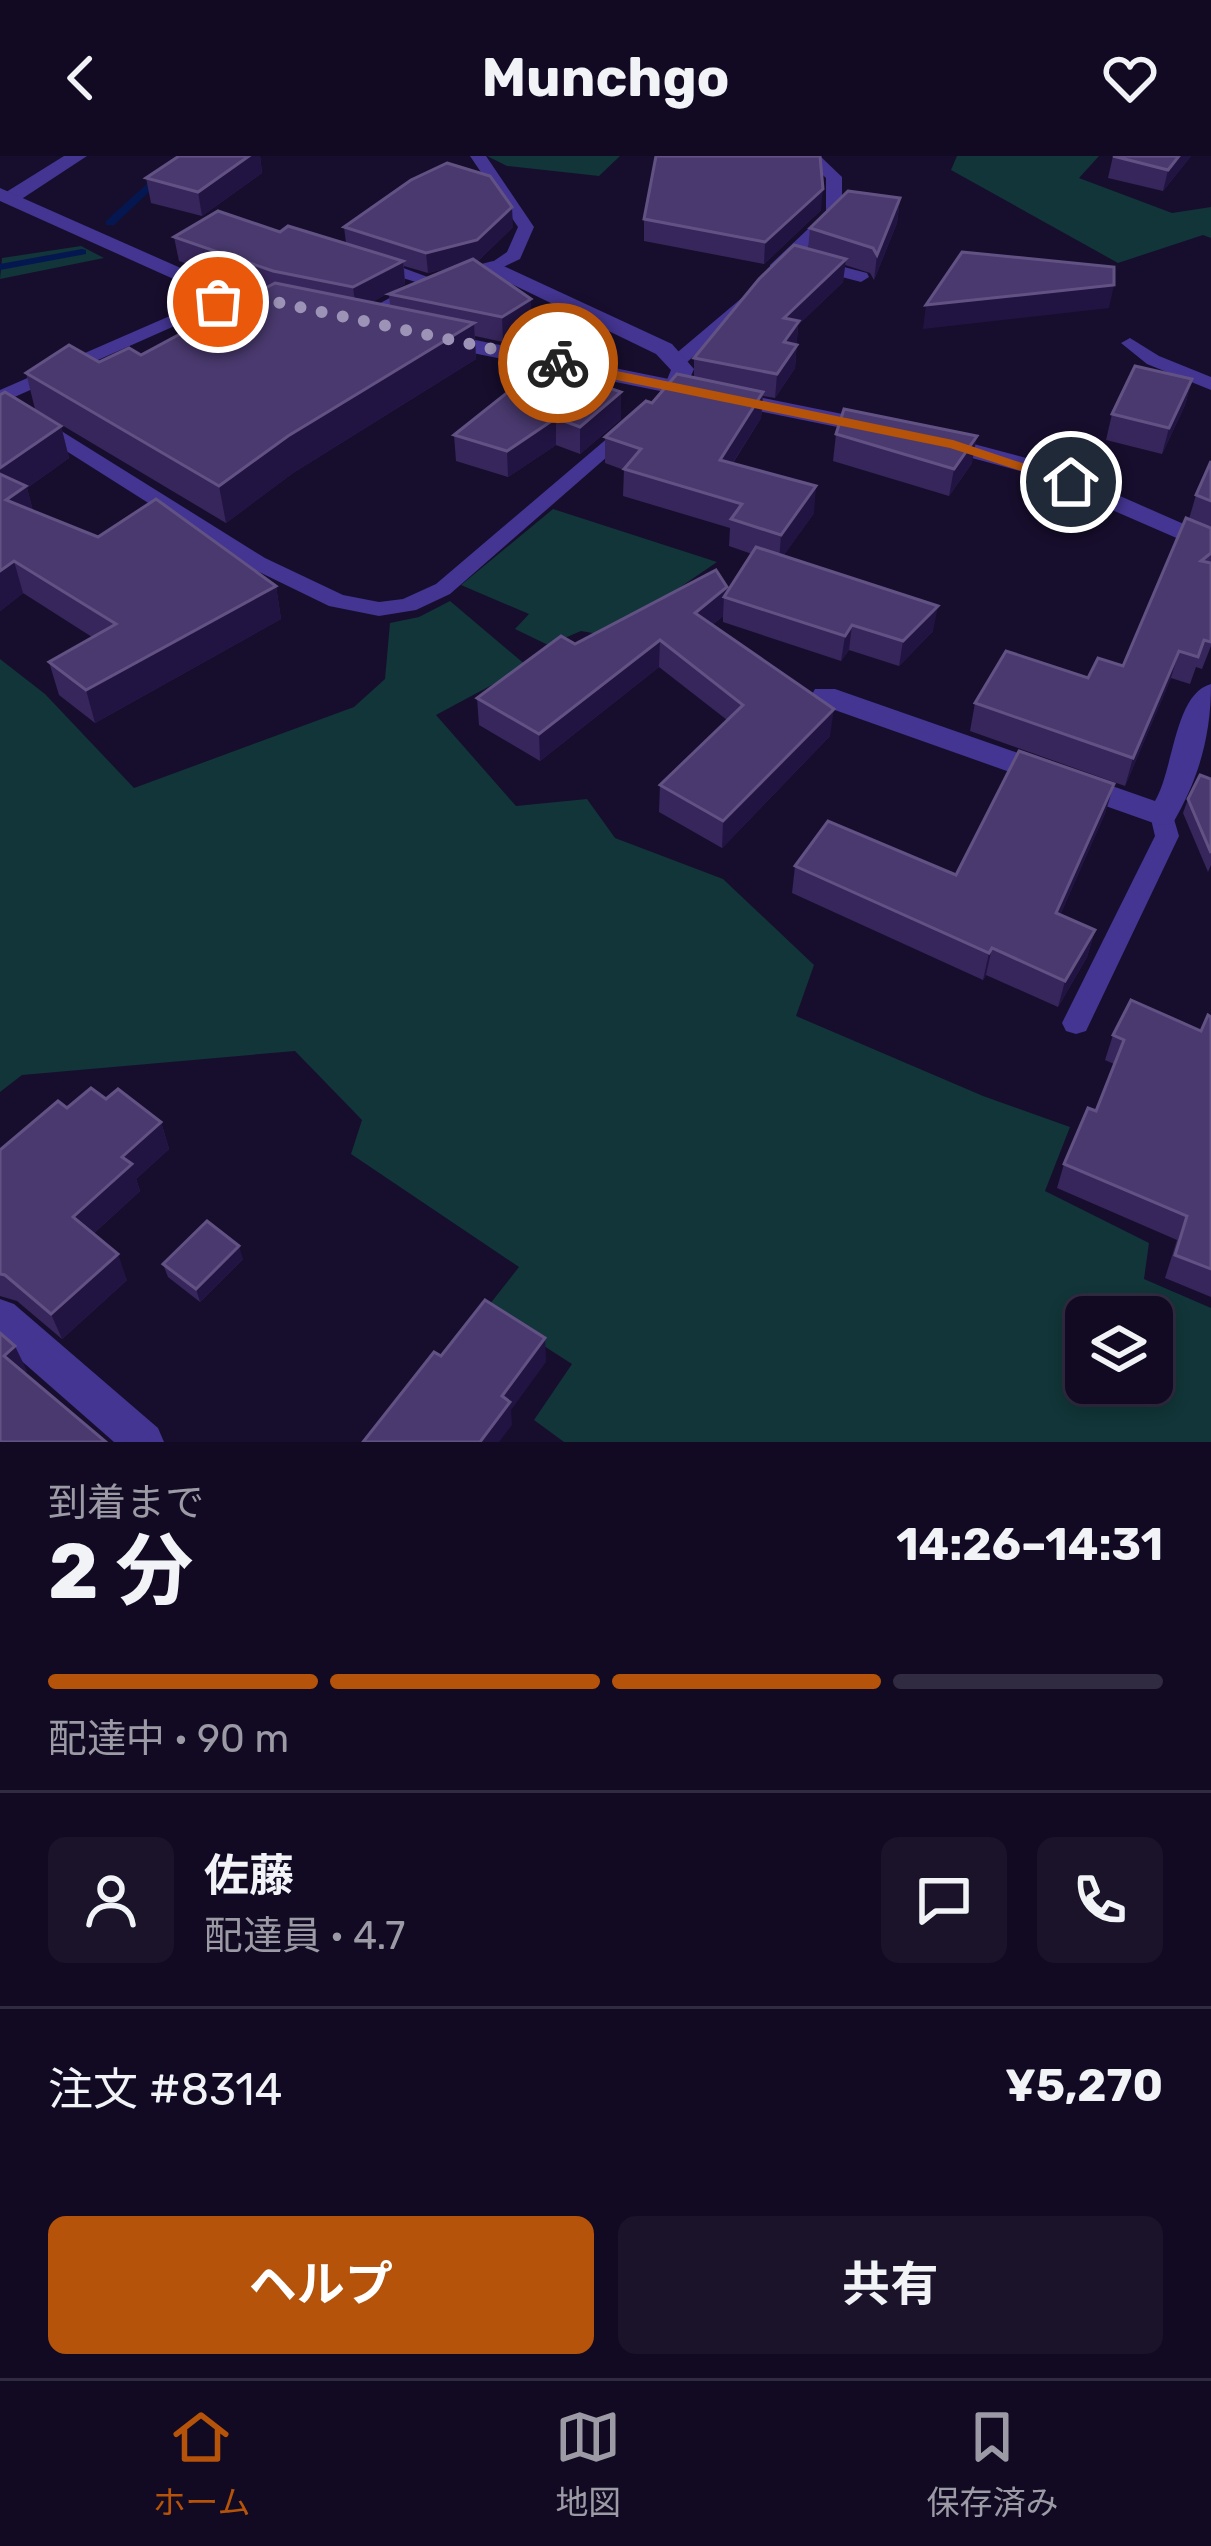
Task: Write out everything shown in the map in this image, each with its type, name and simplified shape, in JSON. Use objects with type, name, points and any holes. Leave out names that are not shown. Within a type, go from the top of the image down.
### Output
[{"type":"street","points":[[5,196],[77,156]]},
{"type":"street","points":[[5,196],[140,259],[234,293],[668,395],[998,456],[1211,545]]},
{"type":"street","points":[[332,318],[493,267],[679,360],[683,378],[668,395]]},
{"type":"street","points":[[826,696],[1139,812],[1162,815],[1184,778],[1198,705],[1211,692]]},
{"type":"street","points":[[0,1317],[144,1442]]},
{"type":"lane","points":[[478,156],[526,226],[514,255],[493,267]]},
{"type":"lane","points":[[679,360],[834,213],[838,196],[827,167],[811,156]]},
{"type":"lane","points":[[788,257],[861,277]]},
{"type":"lane","points":[[357,259],[435,283]]},
{"type":"lane","points":[[0,399],[234,293]]},
{"type":"lane","points":[[1130,343],[1153,360],[1211,384]]},
{"type":"lane","points":[[0,399],[258,563],[337,602],[379,609],[428,599],[443,589],[641,419]]},
{"type":"lane","points":[[1076,1023],[1167,836],[1162,815]]},
{"type":"green space","points":[[487,156],[620,156],[599,176],[507,166]]},
{"type":"green space","points":[[957,156],[1099,156],[1079,178],[1172,213],[1211,207],[1211,238],[1203,235],[1118,263],[951,170]]},
{"type":"green space","points":[[81,246],[104,258],[0,279],[2,258]]},
{"type":"green space","points":[[553,509],[717,562],[609,636],[581,631],[548,645],[515,629],[529,614],[461,585]]},
{"type":"green space","points":[[450,601],[527,666],[436,715],[516,806],[587,799],[615,838],[723,879],[814,965],[796,1016],[983,1096],[1070,1127],[1045,1191],[1149,1243],[1144,1279],[1211,1308],[1211,1442],[564,1442],[534,1420],[572,1364],[486,1309],[519,1267],[351,1154],[362,1120],[295,1051],[22,1075],[0,1092],[0,659],[45,694],[134,788],[354,707],[385,679],[390,623],[419,617]]},
{"type":"building","points":[[179,156],[249,156],[198,192],[146,178]]},
{"type":"building","points":[[656,156],[820,156],[823,189],[765,242],[644,219]]},
{"type":"building","points":[[1113,156],[1179,156],[1168,170]]},
{"type":"building","points":[[447,163],[490,176],[512,207],[477,240],[426,253],[344,227],[411,180]]},
{"type":"building","points":[[848,191],[900,198],[877,255],[873,248],[810,228]]},
{"type":"building","points":[[218,211],[280,232],[288,226],[403,261],[353,287],[273,271],[174,237]]},
{"type":"building","points":[[794,245],[846,259],[784,318],[799,321],[784,342],[797,345],[777,374],[694,358],[759,279]]},
{"type":"building","points":[[962,252],[1114,267],[1114,285],[926,305]]},
{"type":"building","points":[[473,259],[531,299],[502,317],[389,294]]},
{"type":"building","points":[[275,283],[474,323],[288,436],[219,486],[26,373],[69,345],[99,362],[129,348],[141,355]]},
{"type":"building","points":[[542,365],[621,392],[580,427],[556,418],[507,451],[454,435]]},
{"type":"building","points":[[1135,366],[1192,379],[1169,428],[1112,414]]},
{"type":"building","points":[[677,374],[763,392],[720,460],[816,486],[781,535],[731,519],[742,504],[624,469],[641,449],[605,437],[646,401],[652,403]]},
{"type":"building","points":[[5,392],[61,426],[0,468],[0,395]]},
{"type":"building","points":[[844,409],[977,436],[954,469],[836,434]]},
{"type":"building","points":[[1211,461],[1211,501],[1196,495]]},
{"type":"building","points":[[0,474],[26,486],[6,500],[98,537],[156,499],[276,586],[86,690],[49,662],[116,624],[14,561],[0,571]]},
{"type":"building","points":[[1186,518],[1211,528],[1211,553],[1201,561],[1211,563],[1211,642],[1204,640],[1198,657],[1179,651],[1133,758],[975,703],[1006,651],[1088,678],[1098,658],[1123,666]]},
{"type":"building","points":[[756,547],[938,606],[903,641],[852,625],[845,636],[724,597]]},
{"type":"building","points":[[716,570],[727,587],[695,613],[834,709],[723,821],[660,785],[743,705],[660,640],[539,734],[477,698],[561,636],[575,644]]},
{"type":"building","points":[[1019,751],[1114,784],[1056,913],[1095,930],[1065,981],[992,948],[989,953],[795,866],[828,821],[956,875]]},
{"type":"building","points":[[1200,775],[1211,779],[1211,853],[1188,799]]},
{"type":"building","points":[[1131,1000],[1201,1031],[1208,1015],[1211,1017],[1211,1269],[1175,1255],[1187,1216],[1064,1164],[1088,1108],[1096,1111],[1124,1040],[1113,1035]]},
{"type":"building","points":[[91,1088],[106,1099],[118,1089],[161,1122],[122,1157],[132,1164],[73,1217],[118,1254],[51,1314],[0,1274],[0,1150],[58,1101],[67,1108]]},
{"type":"building","points":[[207,1221],[239,1246],[196,1289],[163,1264]]},
{"type":"building","points":[[485,1300],[545,1338],[502,1396],[510,1402],[480,1442],[363,1442],[434,1352],[441,1356]]},
{"type":"building","points":[[0,1333],[15,1346],[4,1356],[106,1442],[0,1442]]},
{"type":"waterway","points":[[110,223],[162,175]]},
{"type":"waterway","points":[[0,267],[82,252]]},
{"type":"way so far","points":[[218,302],[234,293],[354,323],[558,363]]},
{"type":"route","points":[[558,363],[953,444],[1071,482]]}]
